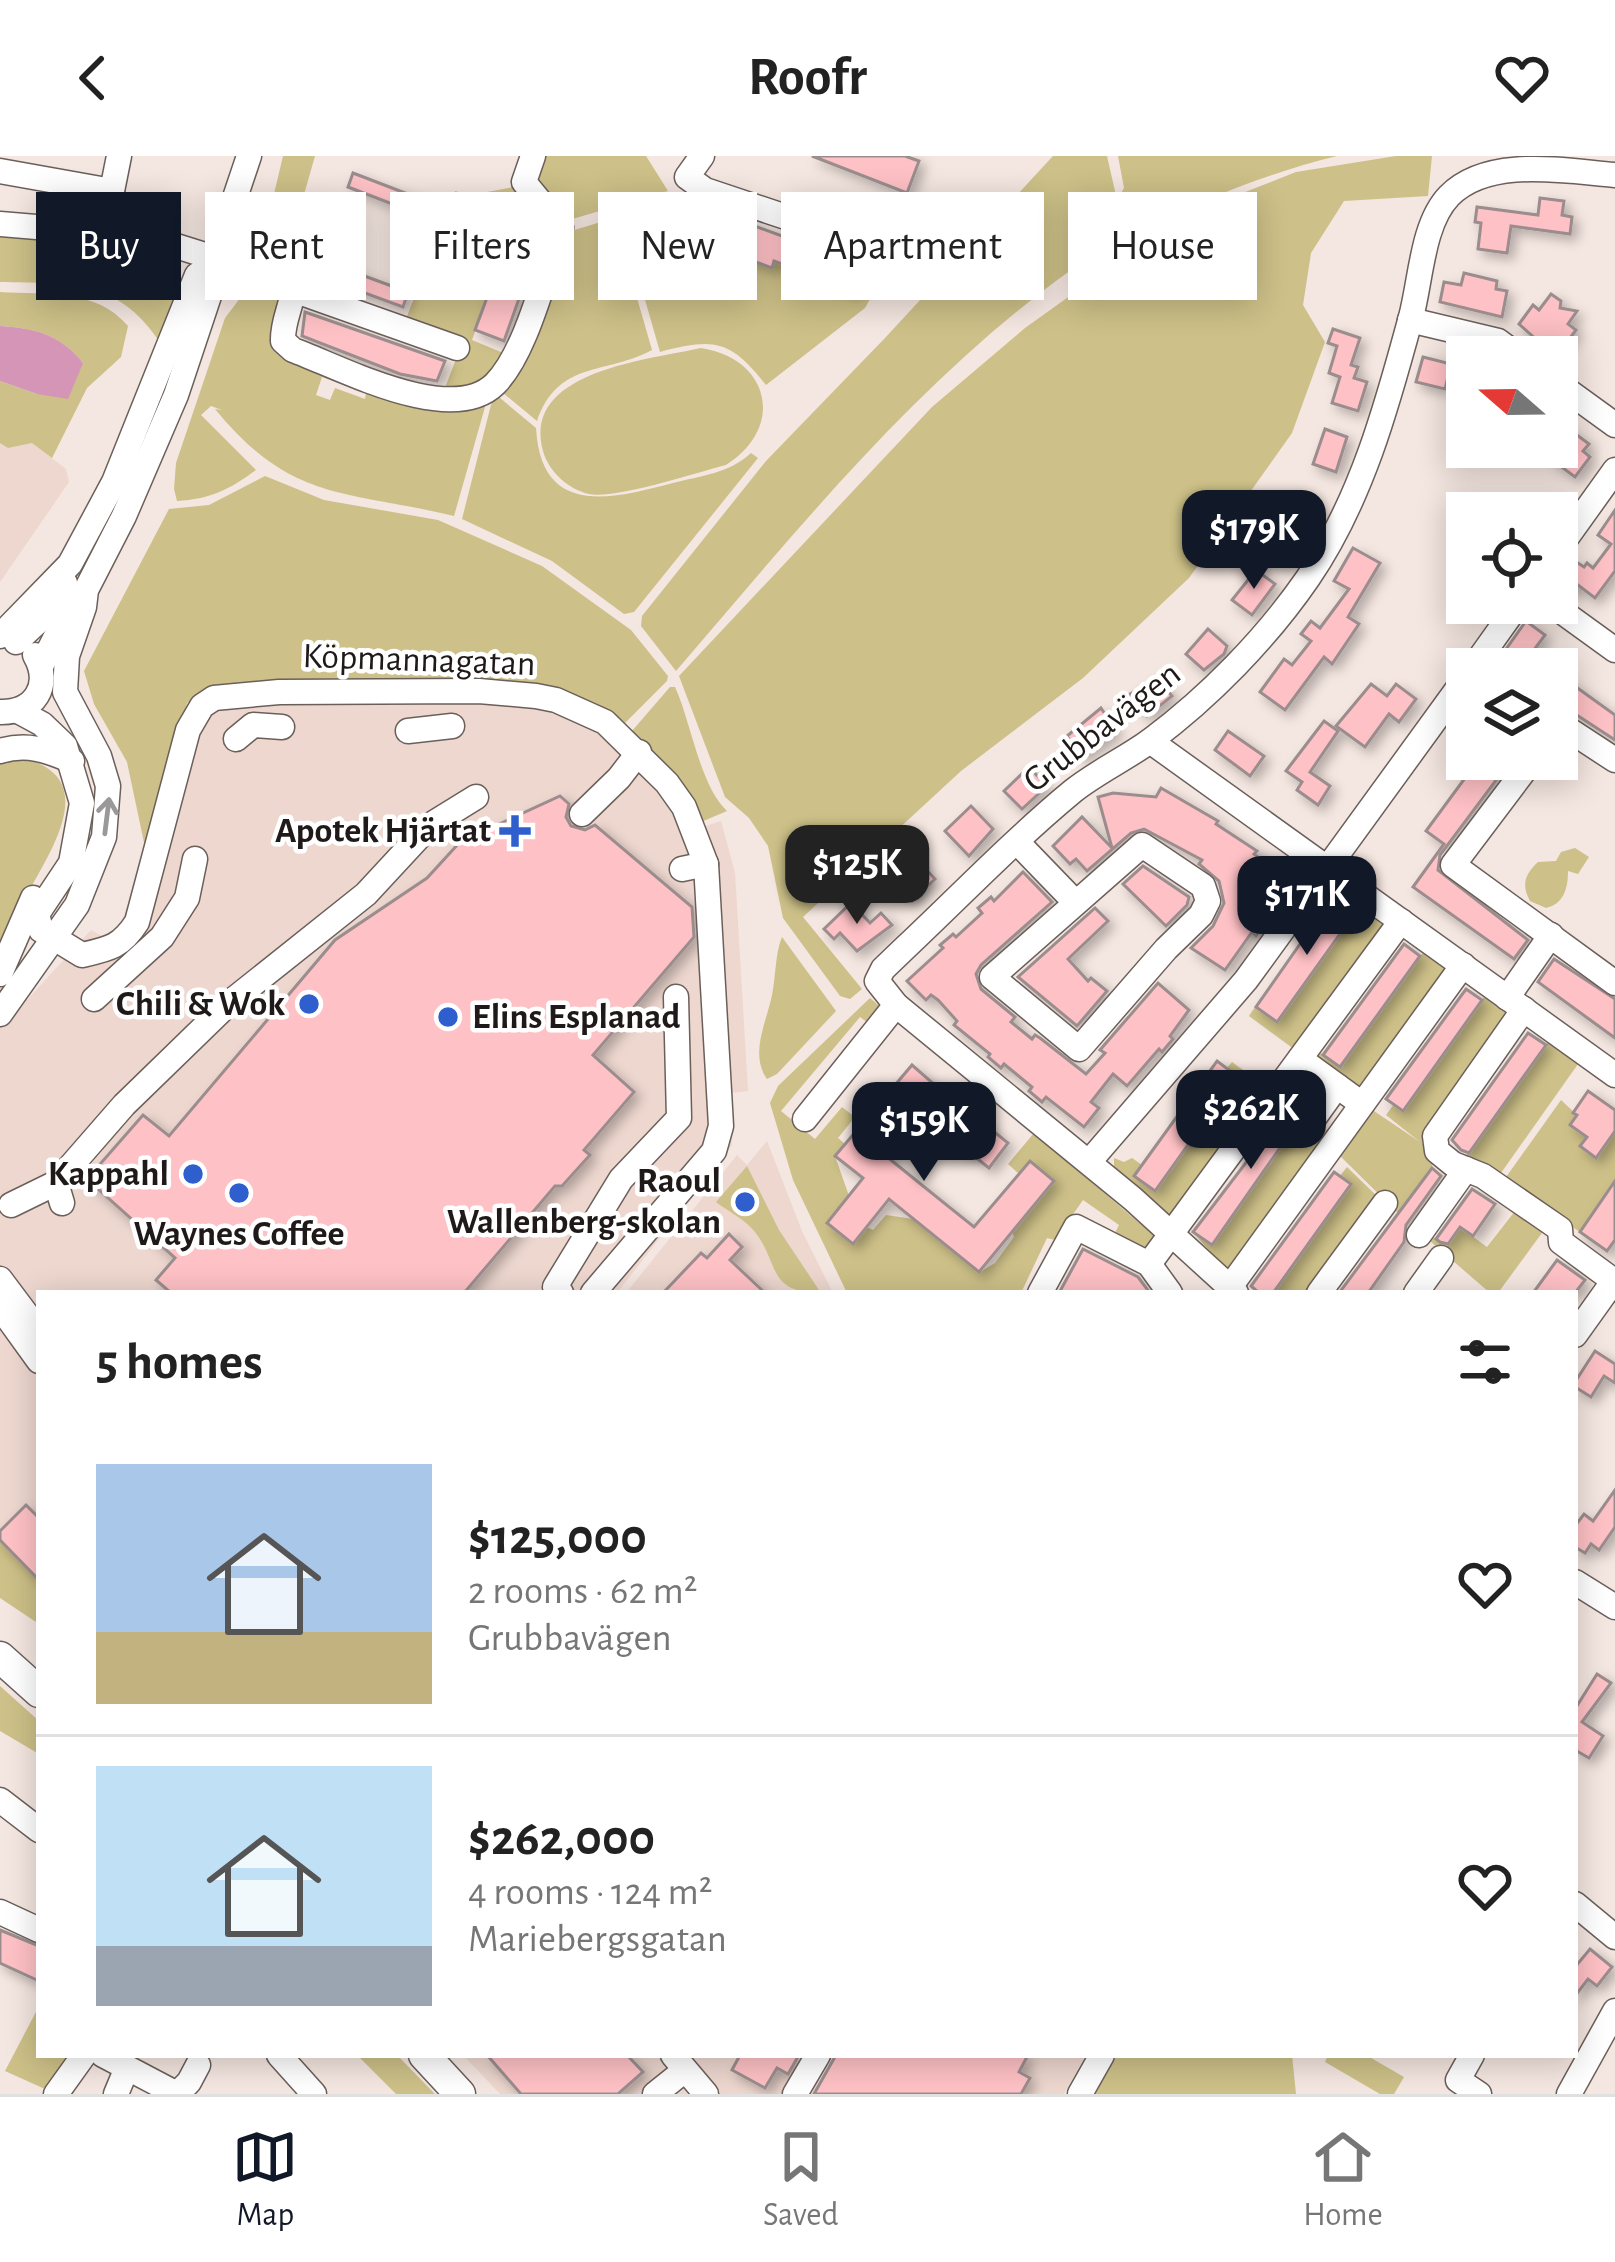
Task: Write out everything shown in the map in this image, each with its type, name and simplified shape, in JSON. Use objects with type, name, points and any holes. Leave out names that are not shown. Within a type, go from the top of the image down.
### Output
[{"type":"main road","points":[[0,1657],[36,1690]]},
{"type":"main road","points":[[427,2058],[460,2094]]},
{"type":"street","points":[[0,171],[112,191],[119,156]]},
{"type":"street","points":[[237,192],[249,156]]},
{"type":"street","points":[[293,300],[282,328],[283,341],[293,350],[438,403],[466,400],[493,386],[513,358],[561,227],[524,182],[533,156]]},
{"type":"street","points":[[702,156],[687,177],[705,190],[781,216]]},
{"type":"street","name":"Grubbavägen","points":[[896,1005],[878,981],[892,960],[1075,790],[1150,741],[1246,654],[1307,579],[1348,511],[1410,320],[1433,222],[1444,201],[1459,186],[1486,175],[1542,169],[1615,175]]},
{"type":"street","points":[[0,224],[36,226]]},
{"type":"street","points":[[5,640],[46,614],[67,579],[140,421],[197,274],[205,268]]},
{"type":"street","points":[[8,715],[36,699],[49,677],[72,602],[86,590],[146,466],[208,300]]},
{"type":"street","points":[[321,300],[457,348]]},
{"type":"street","points":[[1410,320],[1477,336]]},
{"type":"street","points":[[1578,398],[1615,425]]},
{"type":"street","points":[[1578,521],[1615,470]]},
{"type":"street","points":[[1578,623],[1615,650]]},
{"type":"street","points":[[0,1014],[77,905],[99,854],[110,804],[104,769],[83,729],[72,726],[36,656],[5,640]]},
{"type":"street","name":"Köpmannagatan","points":[[96,952],[109,951],[125,941],[137,922],[182,751],[195,717],[214,698],[244,693],[479,691],[556,700],[605,722],[639,752],[684,807],[721,1126]]},
{"type":"street","points":[[244,693],[245,732],[282,727]]},
{"type":"street","points":[[428,694],[431,728]]},
{"type":"street","points":[[1089,1162],[1214,1019],[1446,706]]},
{"type":"street","points":[[8,715],[55,735],[72,761],[82,803],[70,863],[37,914],[41,929],[82,955],[96,952],[92,939],[76,925],[77,905]]},
{"type":"street","points":[[1578,736],[1615,760]]},
{"type":"street","points":[[1150,741],[1615,1075]]},
{"type":"street","points":[[0,751],[36,748],[72,761]]},
{"type":"street","points":[[582,814],[620,778],[639,752]]},
{"type":"street","points":[[1517,780],[1453,865],[1615,983]]},
{"type":"street","points":[[11,1205],[59,1193],[124,1105],[228,1004],[367,894],[429,826],[476,797]]},
{"type":"street","points":[[1017,842],[1074,901]]},
{"type":"street","points":[[1142,844],[1203,886],[1208,902],[1079,1049],[992,977],[1074,901],[1142,844]]},
{"type":"street","points":[[0,974],[31,901],[60,858],[71,850]]},
{"type":"street","points":[[94,999],[162,937],[187,898],[195,859]]},
{"type":"street","points":[[1149,1264],[1400,921]]},
{"type":"street","points":[[1551,935],[1435,1136],[1437,1151],[1560,1229],[1561,1242],[1614,1280],[1578,1331]]},
{"type":"street","points":[[805,1119],[896,1005],[1089,1162],[1233,1290],[1462,965]]},
{"type":"street","points":[[555,1290],[621,1179],[679,1118],[676,997]]},
{"type":"street","points":[[1300,1059],[1362,1104]]},
{"type":"street","points":[[1314,1118],[1337,1086]]},
{"type":"street","points":[[596,1290],[713,1150],[721,1126],[679,1118]]},
{"type":"street","points":[[1419,1234],[1466,1169]]},
{"type":"street","points":[[1321,1290],[1385,1203]]},
{"type":"street","points":[[1042,1290],[1076,1227],[1149,1264],[1168,1290]]},
{"type":"street","points":[[1417,1290],[1441,1258]]},
{"type":"street","points":[[0,1279],[36,1327]]},
{"type":"street","points":[[0,1307],[36,1357]]},
{"type":"street","points":[[1578,1584],[1615,1607]]},
{"type":"street","points":[[0,1800],[36,1828]]},
{"type":"street","points":[[1578,1906],[1615,1937]]},
{"type":"street","points":[[0,1912],[36,1929]]},
{"type":"street","points":[[1569,2094],[1582,2055],[1615,2012]]},
{"type":"street","points":[[56,2094],[82,2058]]},
{"type":"street","points":[[108,2058],[177,2093],[189,2083],[198,2065]]},
{"type":"street","points":[[282,2058],[314,2094]]},
{"type":"street","points":[[795,2094],[816,2058]]},
{"type":"street","points":[[1080,2094],[1100,2058]]},
{"type":"street","points":[[1470,2058],[1458,2080],[1479,2094]]},
{"type":"street","points":[[116,2094],[126,2070]]},
{"type":"street","points":[[656,2094],[690,2079]]},
{"type":"shaded area","points":[[283,156],[315,156],[305,192],[274,192]]},
{"type":"shaded area","points":[[539,156],[646,156],[668,191],[598,192],[598,212],[574,219],[574,192],[541,192],[534,185]]},
{"type":"shaded area","points":[[1053,156],[1107,156],[1115,192],[1068,192],[1068,273],[1044,291],[1044,192],[1020,192]]},
{"type":"shaded area","points":[[1118,156],[1337,156],[1228,192],[1122,192]]},
{"type":"shaded area","points":[[1396,156],[1432,156],[1428,196],[1344,201],[1311,253],[1303,305],[1325,342],[1292,433],[1189,578],[1083,678],[961,771],[803,917],[862,989],[850,999],[840,996],[783,918],[768,846],[749,818],[725,797],[679,676],[932,407],[1068,297],[1257,300],[1257,192],[1245,192],[1296,172]]},
{"type":"shaded area","points":[[598,223],[598,300],[638,300],[652,350],[570,378],[546,401],[537,421],[497,388],[538,300],[574,300],[574,230]]},
{"type":"shaded area","points":[[0,231],[36,235],[36,284],[0,282]]},
{"type":"shaded area","points":[[774,261],[781,261],[781,300],[870,300],[766,385],[743,359],[721,346],[660,352],[645,300],[757,300],[757,263],[771,268]]},
{"type":"shaded area","points":[[0,292],[36,293],[36,300],[88,300],[128,326],[121,357],[87,388],[52,458],[32,443],[8,448],[0,443],[0,381],[37,394],[83,363],[46,335],[0,326]]},
{"type":"shaded area","points":[[117,300],[175,300],[159,341]]},
{"type":"shaded area","points":[[239,300],[280,300],[275,333],[352,379],[350,387],[322,377],[316,395],[330,400],[335,388],[365,399],[366,393],[355,389],[358,381],[489,393],[454,516],[351,496],[296,477],[243,440],[215,409],[222,410],[211,406],[201,415],[256,470],[219,492],[177,501],[176,463],[225,318]]},
{"type":"shaded area","points":[[413,300],[487,300],[472,340],[508,355],[485,382],[441,398],[463,341],[406,319]]},
{"type":"shaded area","points":[[920,300],[1032,300],[962,359],[862,458],[676,671],[641,626],[642,616],[766,461]]},
{"type":"shaded area","points":[[0,326],[46,335],[75,353],[83,363],[68,399],[0,381]]},
{"type":"shaded area","points":[[701,348],[725,355],[755,380],[762,415],[745,450],[726,465],[602,495],[581,492],[555,473],[543,451],[541,424],[551,403],[569,386],[622,365]]},
{"type":"shaded area","points":[[494,393],[536,428],[541,457],[551,477],[583,495],[627,494],[704,476],[751,453],[758,458],[634,612],[624,614],[552,561],[462,519]]},
{"type":"shaded area","points":[[0,443],[8,448],[32,443],[66,469],[69,482],[0,582]]},
{"type":"shaded area","points":[[265,476],[324,500],[438,520],[542,566],[631,630],[668,676],[667,681],[624,724],[484,682],[211,686],[187,703],[146,852],[127,762],[94,704],[84,671],[169,509],[209,505]]},
{"type":"shaded area","points":[[484,682],[624,724],[672,773],[703,827],[721,821],[735,873],[748,1091],[730,1093],[732,1145],[619,1290],[36,1290],[36,1600],[0,1561],[0,987],[27,1000],[91,930],[102,936],[118,932],[146,852],[187,703],[211,686]]},
{"type":"shaded area","points":[[675,687],[710,786],[727,811],[701,822],[672,773],[632,731]]},
{"type":"shaded area","points":[[13,756],[43,765],[59,780],[65,798],[55,841],[0,960],[0,762]]},
{"type":"shaded area","points":[[1575,848],[1589,857],[1578,874],[1568,871],[1561,899],[1546,908],[1530,901],[1525,885],[1534,866],[1556,861],[1561,852]]},
{"type":"shaded area","points":[[1360,906],[1386,928],[1298,1052],[1249,1016],[1255,1007],[1278,1021]]},
{"type":"shaded area","points":[[782,937],[836,1011],[767,1079],[759,1048]]},
{"type":"shaded area","points":[[1423,953],[1450,973],[1362,1097],[1314,1057],[1318,1051],[1340,1066]]},
{"type":"shaded area","points":[[1484,997],[1512,1018],[1422,1143],[1439,1156],[1398,1213],[1335,1151],[1368,1107],[1420,1142],[1386,1115],[1394,1104],[1403,1110]]},
{"type":"shaded area","points":[[870,998],[884,1010],[871,1025],[860,1017],[781,1111],[815,1139],[842,1107],[855,1117],[838,1138],[845,1144],[835,1156],[849,1196],[827,1223],[853,1244],[886,1215],[913,1219],[980,1272],[995,1263],[1014,1237],[1012,1232],[1054,1182],[1030,1161],[1019,1174],[1008,1164],[1034,1133],[1158,1239],[1148,1253],[1112,1239],[1119,1225],[1083,1200],[1055,1240],[1047,1238],[1022,1290],[846,1290],[793,1180],[770,1103],[778,1086]]},
{"type":"shaded area","points":[[1548,1042],[1578,1064],[1496,1180],[1465,1157]]},
{"type":"shaded area","points":[[1232,1062],[1271,1090],[1176,1220],[1114,1167],[1114,1158],[1124,1162],[1132,1158],[1142,1165],[1135,1176],[1155,1190],[1237,1077],[1227,1068]]},
{"type":"shaded area","points":[[1561,1100],[1577,1115],[1571,1125],[1587,1137],[1580,1147],[1597,1159],[1615,1132],[1615,1184],[1580,1232],[1504,1180]]},
{"type":"shaded area","points":[[1294,1108],[1334,1135],[1232,1276],[1190,1229],[1212,1244],[1293,1130]]},
{"type":"shaded area","name":"Raoul Wallenberg-skolan","points":[[767,1141],[802,1231],[832,1290],[628,1290],[737,1155],[747,1165]]},
{"type":"shaded area","points":[[747,1166],[779,1230],[819,1290],[798,1290],[783,1282],[755,1232],[716,1202]]},
{"type":"shaded area","points":[[1347,1167],[1381,1200],[1317,1290],[1275,1290],[1350,1183],[1340,1176]]},
{"type":"shaded area","points":[[1519,1206],[1547,1226],[1500,1290],[1487,1290],[1430,1241],[1433,1237],[1447,1246],[1460,1227],[1487,1247]]},
{"type":"shaded area","points":[[0,1540],[36,1577],[36,1622],[0,1598]]},
{"type":"shaded area","points":[[0,1686],[36,1718],[36,1752],[0,1731]]},
{"type":"shaded area","points":[[36,2012],[36,2058],[66,2058],[45,2089],[5,2071]]},
{"type":"shaded area","points":[[360,2058],[400,2058],[435,2094],[396,2094]]},
{"type":"shaded area","points":[[466,2058],[1084,2058],[1064,2094],[500,2094]]},
{"type":"shaded area","points":[[1115,2058],[1292,2058],[1296,2094],[1095,2094]]},
{"type":"shaded area","points":[[1327,2058],[1371,2058],[1404,2077],[1394,2094],[1380,2094],[1325,2062]]},
{"type":"building","points":[[812,156],[905,156],[919,161],[904,192]]},
{"type":"building","points":[[353,173],[403,192],[390,192],[390,203],[348,187]]},
{"type":"building","points":[[1540,198],[1564,201],[1562,215],[1572,217],[1570,234],[1511,226],[1507,253],[1478,249],[1481,223],[1475,222],[1477,207],[1538,215]]},
{"type":"building","points":[[757,227],[781,236],[781,264],[774,261],[772,268],[757,262]]},
{"type":"building","points":[[1464,273],[1497,281],[1496,289],[1507,291],[1502,317],[1440,302],[1444,282],[1461,285]]},
{"type":"building","points":[[366,277],[390,285],[390,300],[405,300],[403,307],[366,293]]},
{"type":"building","points":[[1551,294],[1561,301],[1560,308],[1577,311],[1568,324],[1576,330],[1572,336],[1532,336],[1519,324],[1533,305],[1539,310]]},
{"type":"building","points":[[486,300],[519,300],[504,341],[475,330]]},
{"type":"building","points":[[305,312],[445,361],[437,381],[400,374],[302,336]]},
{"type":"building","points":[[1333,329],[1360,338],[1351,365],[1358,367],[1354,378],[1367,382],[1358,411],[1332,403],[1340,377],[1329,373],[1337,346],[1328,343]]},
{"type":"building","points":[[1423,357],[1446,363],[1445,389],[1416,382]]},
{"type":"building","points":[[1325,429],[1347,437],[1336,472],[1313,464]]},
{"type":"building","points":[[1578,436],[1589,444],[1583,451],[1590,457],[1575,477],[1563,468],[1578,468]]},
{"type":"building","points":[[1297,503],[1322,519],[1310,538],[1301,533],[1294,544],[1275,532]]},
{"type":"building","points":[[1615,510],[1615,571],[1595,598],[1578,585],[1578,563],[1593,568],[1611,544],[1598,535]]},
{"type":"building","points":[[1353,548],[1380,563],[1348,617],[1359,624],[1332,664],[1324,657],[1285,710],[1260,692],[1284,659],[1292,665],[1311,641],[1301,634],[1311,621],[1320,628],[1349,589],[1334,581]]},
{"type":"building","points":[[1256,570],[1275,584],[1252,615],[1232,600]]},
{"type":"building","points":[[1524,624],[1545,635],[1535,648],[1507,648]]},
{"type":"building","points":[[1208,629],[1227,646],[1204,670],[1186,654]]},
{"type":"building","points":[[1156,677],[1172,696],[1147,716],[1130,694]]},
{"type":"building","points":[[1371,684],[1387,696],[1396,684],[1416,699],[1399,722],[1389,714],[1365,747],[1336,726]]},
{"type":"building","points":[[1578,688],[1615,715],[1615,740],[1578,716]]},
{"type":"building","points":[[1101,708],[1116,731],[1081,757],[1067,736]]},
{"type":"building","points":[[1324,721],[1338,731],[1310,772],[1330,786],[1318,805],[1297,790],[1302,782],[1286,771]]},
{"type":"building","points":[[1228,731],[1264,756],[1250,776],[1215,750]]},
{"type":"building","points":[[1029,767],[1047,786],[1022,809],[1004,791]]},
{"type":"building","points":[[1464,780],[1496,780],[1440,855],[1438,870],[1528,940],[1514,959],[1413,887],[1444,844],[1426,831]]},
{"type":"building","points":[[1161,788],[1218,821],[1289,880],[1256,936],[1252,932],[1225,970],[1191,948],[1213,926],[1224,903],[1219,881],[1199,864],[1202,860],[1144,829],[1131,833],[1087,871],[1076,859],[1070,864],[1053,846],[1082,817],[1112,848],[1098,797],[1113,793],[1156,797]]},
{"type":"building","name":"Elins Esplanad","points":[[560,796],[569,804],[566,817],[571,826],[585,830],[595,825],[692,907],[694,937],[593,1055],[634,1092],[584,1150],[590,1155],[562,1186],[555,1186],[467,1290],[168,1290],[156,1280],[175,1258],[87,1179],[143,1115],[169,1136],[335,940],[427,878],[460,842]]},
{"type":"building","points":[[971,806],[993,829],[969,856],[945,831]]},
{"type":"building","points":[[918,861],[935,879],[912,901],[895,883]]},
{"type":"building","points":[[1143,866],[1189,897],[1166,926],[1123,884]]},
{"type":"building","points":[[1023,872],[1052,902],[976,974],[981,989],[1015,1017],[1011,1022],[1086,1074],[1105,1053],[1100,1050],[1158,983],[1189,1010],[1170,1036],[1173,1039],[1127,1086],[1113,1074],[1091,1102],[1099,1108],[1084,1127],[1046,1097],[1042,1102],[1029,1091],[1032,1087],[1004,1064],[1001,1068],[954,1025],[957,1021],[938,1000],[931,995],[926,1000],[907,981],[943,948],[940,945],[982,913],[978,908],[991,897],[994,901]]},
{"type":"building","points":[[1335,894],[1357,910],[1277,1022],[1256,1007]]},
{"type":"building","points":[[851,903],[870,923],[881,913],[892,925],[857,951],[840,933],[834,939],[824,929]]},
{"type":"building","points":[[1095,908],[1108,921],[1068,959],[1088,981],[1091,978],[1107,991],[1077,1026],[1018,977]]},
{"type":"building","points":[[1404,944],[1420,956],[1340,1067],[1323,1055]]},
{"type":"building","points":[[1554,959],[1615,999],[1615,1038],[1538,982]]},
{"type":"building","points":[[1466,989],[1482,1000],[1403,1111],[1386,1099]]},
{"type":"building","points":[[1528,1033],[1546,1045],[1469,1153],[1461,1150],[1452,1140]]},
{"type":"building","points":[[1217,1061],[1237,1076],[1155,1191],[1134,1176]]},
{"type":"building","points":[[912,1065],[936,1086],[881,1152],[974,1227],[1030,1161],[1054,1181],[979,1272],[889,1199],[853,1244],[827,1223],[863,1178],[835,1156]]},
{"type":"building","points":[[1306,1084],[1314,1090],[1300,1109],[1298,1122],[1212,1245],[1193,1232]]},
{"type":"building","points":[[1588,1091],[1615,1110],[1615,1131],[1596,1158],[1580,1146],[1587,1137],[1570,1125]]},
{"type":"building","points":[[959,1103],[1008,1143],[989,1168],[939,1128]]},
{"type":"building","points":[[1432,1168],[1441,1176],[1406,1225],[1404,1242],[1370,1290],[1341,1290]]},
{"type":"building","points":[[1334,1172],[1351,1184],[1275,1290],[1251,1286]]},
{"type":"building","points":[[1615,1181],[1615,1240],[1607,1251],[1580,1232]]},
{"type":"building","points":[[1472,1189],[1495,1204],[1473,1236],[1460,1227],[1448,1244],[1440,1242],[1436,1239]]},
{"type":"building","points":[[729,1234],[742,1247],[730,1260],[762,1290],[666,1290],[701,1253],[707,1258]]},
{"type":"building","points":[[1083,1249],[1138,1277],[1148,1290],[1061,1290]]},
{"type":"building","points":[[1557,1260],[1585,1280],[1577,1290],[1535,1290]]},
{"type":"building","points":[[1595,1351],[1615,1364],[1615,1383],[1604,1376],[1591,1397],[1578,1389],[1578,1377]]},
{"type":"building","points":[[1615,1490],[1615,1527],[1599,1550],[1591,1544],[1585,1553],[1578,1549],[1578,1522],[1584,1514],[1593,1521]]},
{"type":"building","points":[[26,1505],[36,1515],[36,1577],[0,1540],[0,1531]]},
{"type":"building","points":[[1597,1674],[1611,1683],[1582,1722],[1603,1736],[1589,1758],[1578,1752],[1578,1704]]},
{"type":"building","points":[[0,1930],[36,1945],[36,1980],[0,1963]]},
{"type":"building","points":[[1590,1949],[1612,1967],[1597,1986],[1588,1979],[1578,1992],[1578,1963]]},
{"type":"building","points":[[490,2058],[630,2058],[643,2072],[618,2094],[521,2094]]},
{"type":"building","points":[[738,2058],[797,2058],[788,2074],[777,2068],[765,2088],[732,2070]]},
{"type":"building","points":[[834,2058],[1026,2058],[1019,2072],[1030,2078],[1021,2094],[814,2094]]},
{"type":"place","name":"Apotek Hjärtat","points":[[515,831]]},
{"type":"place","name":"Chili & Wok","points":[[309,1004]]},
{"type":"place","name":"Elins Esplanad","points":[[448,1017]]},
{"type":"place","name":"Kappahl","points":[[193,1174]]},
{"type":"place","name":"Waynes Coffee","points":[[239,1193]]},
{"type":"place","name":"Raoul Wallenberg-skolan","points":[[745,1202]]}]
